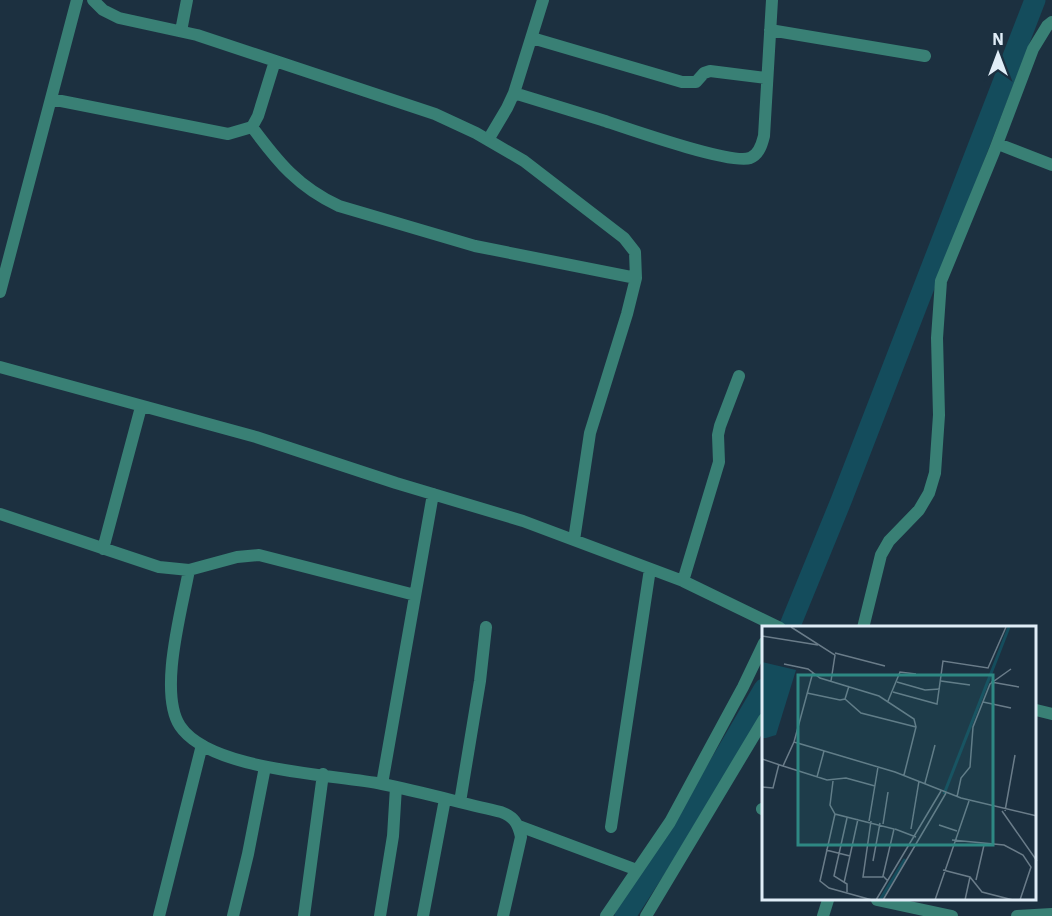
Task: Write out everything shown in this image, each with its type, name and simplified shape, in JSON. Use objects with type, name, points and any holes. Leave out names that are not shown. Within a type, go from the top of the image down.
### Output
[{"type":"street","points":[[0,292],[77,0]]},
{"type":"street","points":[[93,0],[103,10],[119,18],[181,31],[435,114],[524,161],[624,238],[635,252],[636,278],[590,433],[574,540]]},
{"type":"street","points":[[181,31],[187,0]]},
{"type":"street","points":[[488,140],[514,93],[543,0]]},
{"type":"street","points":[[514,93],[659,140],[741,159],[750,158],[756,154],[761,145],[772,0]]},
{"type":"street","points":[[863,626],[881,555],[889,541],[919,510],[930,493],[935,473],[939,415],[937,338],[941,281],[998,144],[1038,39],[1052,22]]},
{"type":"street","points":[[770,30],[925,56]]},
{"type":"street","points":[[532,38],[682,82],[696,82],[704,73],[710,71],[766,78]]},
{"type":"street","points":[[1038,39],[1052,42]]},
{"type":"street","points":[[51,99],[228,134],[252,127],[258,116],[275,61]]},
{"type":"street","points":[[252,127],[283,168],[324,199],[339,206],[475,246],[636,278]]},
{"type":"street","points":[[998,144],[1052,165]]},
{"type":"street","points":[[0,367],[256,438],[523,521],[683,581],[773,626]]},
{"type":"street","points":[[683,581],[719,462],[720,426],[739,376]]},
{"type":"street","points":[[104,549],[141,407]]},
{"type":"street","points":[[382,784],[433,494]]},
{"type":"street","points":[[0,514],[159,567],[189,570],[237,556],[259,555],[415,595]]},
{"type":"street","points":[[611,827],[650,569]]},
{"type":"street","points":[[189,570],[170,671],[171,699],[180,726],[202,745],[226,757],[265,767],[382,784],[512,816],[519,826],[520,837],[503,916]]},
{"type":"street","points":[[460,802],[480,681],[486,627]]},
{"type":"street","points":[[606,916],[670,822],[762,648]]},
{"type":"street","points":[[1037,710],[1052,714]]},
{"type":"street","points":[[646,916],[762,722]]},
{"type":"street","points":[[159,916],[202,745]]},
{"type":"street","points":[[233,916],[265,767]]},
{"type":"street","points":[[304,916],[323,774]]},
{"type":"street","points":[[380,916],[393,836],[396,787]]},
{"type":"street","points":[[423,916],[445,799]]},
{"type":"street","points":[[519,826],[637,870]]},
{"type":"street","points":[[823,916],[828,901]]},
{"type":"street","points":[[883,901],[952,916]]},
{"type":"street","points":[[1017,916],[1052,914]]},
{"type":"waterway","points":[[790,626],[841,501],[1035,0]]},
{"type":"waterway","points":[[625,916],[695,807],[762,692]]}]
